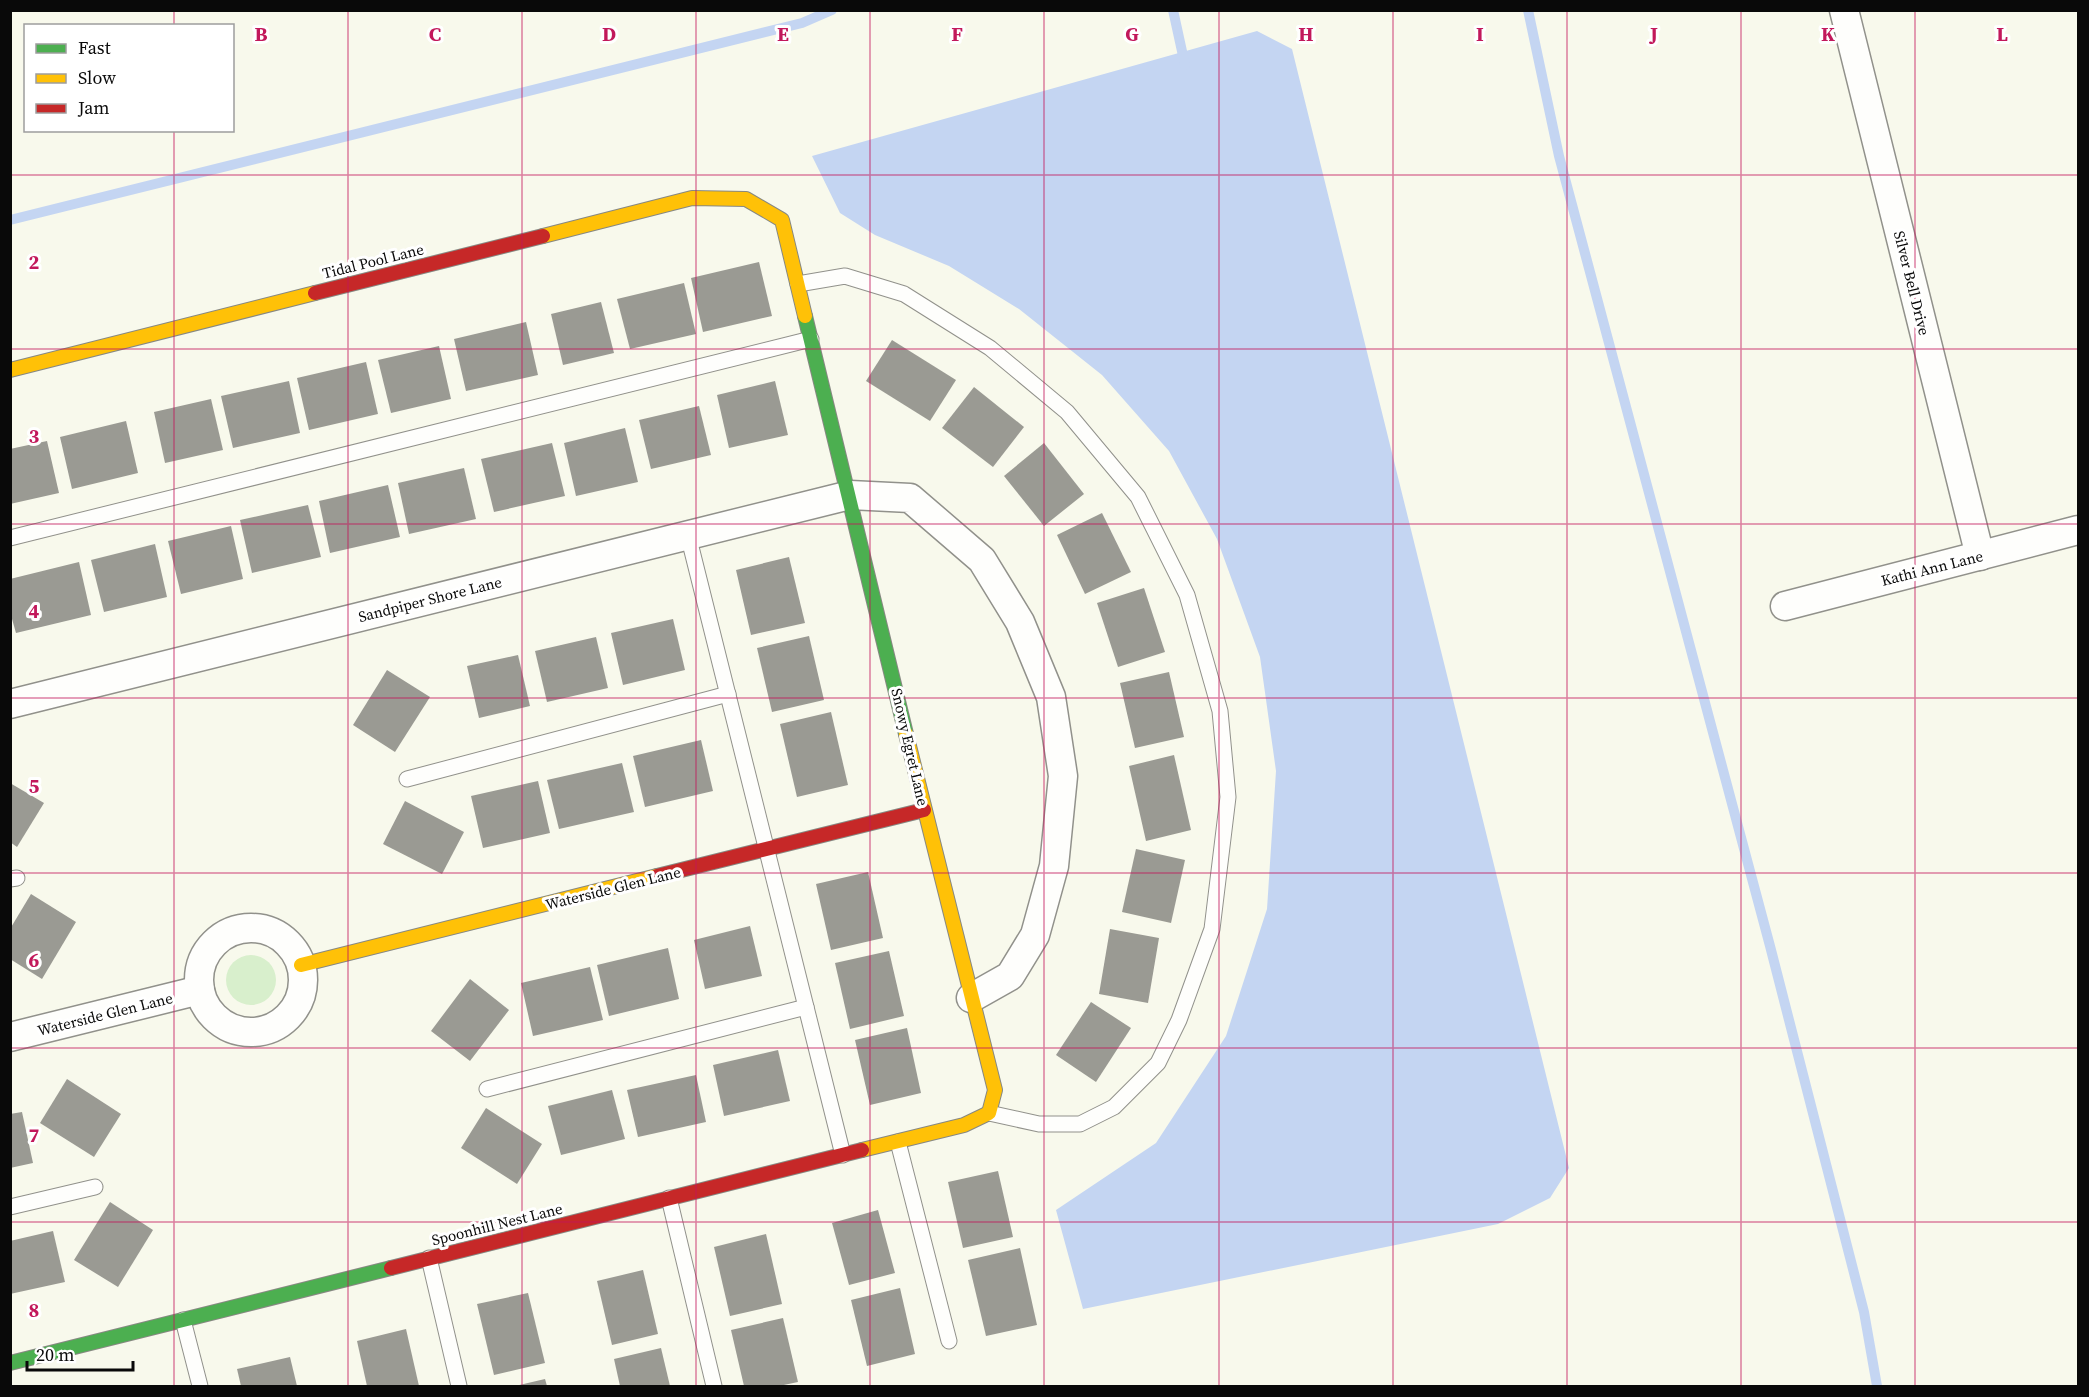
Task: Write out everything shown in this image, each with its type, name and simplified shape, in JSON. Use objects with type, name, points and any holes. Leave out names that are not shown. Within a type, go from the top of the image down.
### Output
[{"type":"street","name":"Silver Bell Drive","points":[[1844,10],[1980,556]]},
{"type":"street","name":"Tidal Pool Lane","points":[[10,370],[692,198],[746,199]]},
{"type":"street","name":"Snowy Egret Lane","points":[[746,199],[782,220],[994,1090],[989,1113]]},
{"type":"street","name":"Sandpiper Shore Lane","points":[[10,704],[850,495]]},
{"type":"street","points":[[850,495],[910,498],[982,560],[1020,622],[1051,697],[1063,776],[1054,866],[1035,935],[1010,976],[971,998]]},
{"type":"street","name":"Kathi Ann Lane","points":[[1785,606],[2079,530]]},
{"type":"street","name":"Waterside Glen Lane","points":[[301,965],[924,810]]},
{"type":"street","points":[[250,926],[268,929],[284,938],[301,965],[304,986],[298,1004],[290,1016],[275,1027],[263,1031],[233,1030],[218,1021],[204,1004],[200,990],[200,965],[205,952],[218,938],[232,930],[250,926]]},
{"type":"street","name":"Waterside Glen Lane","points":[[10,1037],[200,990]]},
{"type":"street","name":"Spoonhill Nest Lane","points":[[10,1363],[898,1142],[964,1125],[989,1113]]},
{"type":"lane","points":[[798,284],[845,276],[904,294],[990,348],[1067,412],[1138,497],[1186,596],[1220,711],[1227,796],[1212,929],[1179,1020],[1158,1063],[1114,1107],[1080,1124],[1039,1124],[989,1113]]},
{"type":"lane","points":[[10,538],[811,339]]},
{"type":"lane","points":[[688,535],[843,1155]]},
{"type":"lane","points":[[407,779],[728,694]]},
{"type":"lane","points":[[487,1089],[806,1007]]},
{"type":"lane","points":[[898,1142],[949,1341]]},
{"type":"lane","points":[[10,1207],[95,1187]]},
{"type":"lane","points":[[669,1198],[714,1386]]},
{"type":"lane","points":[[429,1258],[459,1386]]},
{"type":"lane","points":[[183,1320],[200,1386]]},
{"type":"green space","points":[[251,955],[269,962],[276,980],[269,998],[251,1005],[233,998],[226,980],[233,962]]},
{"type":"water","points":[[1257,31],[1292,49],[1569,1168],[1550,1198],[1498,1224],[1083,1309],[1056,1210],[1156,1143],[1226,1036],[1267,909],[1276,771],[1260,657],[1217,539],[1169,451],[1102,375],[1019,309],[949,266],[875,235],[840,213],[812,156]]},
{"type":"building","points":[[759,262],[772,316],[703,332],[691,278]]},
{"type":"building","points":[[684,283],[696,334],[630,349],[617,299]]},
{"type":"building","points":[[601,302],[614,353],[563,365],[551,314]]},
{"type":"building","points":[[526,322],[538,375],[466,391],[454,339]]},
{"type":"building","points":[[892,340],[956,380],[930,421],[866,381]]},
{"type":"building","points":[[439,346],[451,399],[391,413],[378,360]]},
{"type":"building","points":[[366,362],[378,414],[309,430],[297,378]]},
{"type":"building","points":[[289,381],[300,433],[233,448],[221,396]]},
{"type":"building","points":[[775,381],[788,435],[729,448],[717,395]]},
{"type":"building","points":[[974,387],[1024,427],[993,467],[942,428]]},
{"type":"building","points":[[211,399],[223,450],[165,463],[154,412]]},
{"type":"building","points":[[699,406],[711,455],[651,469],[639,420]]},
{"type":"building","points":[[126,421],[138,473],[72,489],[60,437]]},
{"type":"building","points":[[625,428],[638,482],[576,496],[564,443]]},
{"type":"building","points":[[47,441],[59,493],[10,504],[10,449]]},
{"type":"building","points":[[552,443],[565,496],[494,512],[481,459]]},
{"type":"building","points":[[1044,443],[1084,494],[1044,526],[1004,476]]},
{"type":"building","points":[[464,468],[476,519],[409,534],[398,483]]},
{"type":"building","points":[[388,485],[400,537],[330,553],[319,501]]},
{"type":"building","points":[[308,505],[321,557],[252,573],[240,520]]},
{"type":"building","points":[[1102,513],[1131,572],[1085,594],[1057,535]]},
{"type":"building","points":[[231,526],[243,579],[181,594],[168,541]]},
{"type":"building","points":[[155,544],[167,597],[104,612],[91,560]]},
{"type":"building","points":[[789,557],[805,623],[751,635],[736,570]]},
{"type":"building","points":[[79,562],[91,615],[16,633],[10,612],[10,579]]},
{"type":"building","points":[[1144,588],[1165,652],[1118,667],[1097,603]]},
{"type":"building","points":[[673,619],[685,670],[623,685],[611,633]]},
{"type":"building","points":[[809,636],[824,700],[772,712],[757,648]]},
{"type":"building","points":[[596,637],[608,688],[547,702],[535,651]]},
{"type":"building","points":[[518,655],[530,706],[479,718],[467,666]]},
{"type":"building","points":[[387,670],[430,697],[395,752],[353,725]]},
{"type":"building","points":[[1169,672],[1184,737],[1135,748],[1120,683]]},
{"type":"building","points":[[831,712],[848,785],[797,797],[780,724]]},
{"type":"building","points":[[701,740],[713,791],[645,807],[633,756]]},
{"type":"building","points":[[1174,755],[1191,830],[1146,841],[1129,766]]},
{"type":"building","points":[[622,763],[634,812],[559,829],[547,780]]},
{"type":"building","points":[[538,781],[550,833],[483,848],[471,796]]},
{"type":"building","points":[[10,783],[44,803],[17,847],[10,842]]},
{"type":"building","points":[[405,801],[464,832],[442,874],[383,844]]},
{"type":"building","points":[[1136,849],[1185,860],[1171,923],[1122,912]]},
{"type":"building","points":[[868,872],[883,938],[831,950],[816,884]]},
{"type":"building","points":[[31,894],[76,922],[42,979],[10,959],[10,929]]},
{"type":"building","points":[[750,926],[762,976],[705,989],[694,940]]},
{"type":"building","points":[[1110,929],[1159,938],[1148,1003],[1099,994]]},
{"type":"building","points":[[668,948],[679,999],[609,1016],[597,965]]},
{"type":"building","points":[[889,951],[904,1016],[850,1029],[835,963]]},
{"type":"building","points":[[590,967],[603,1020],[533,1036],[521,983]]},
{"type":"building","points":[[470,979],[509,1010],[470,1061],[431,1031]]},
{"type":"building","points":[[1091,1002],[1131,1028],[1096,1082],[1056,1055]]},
{"type":"building","points":[[907,1028],[921,1093],[870,1105],[855,1040]]},
{"type":"building","points":[[778,1050],[790,1101],[724,1116],[713,1065]]},
{"type":"building","points":[[696,1075],[706,1122],[638,1137],[627,1090]]},
{"type":"building","points":[[67,1079],[121,1114],[94,1157],[40,1123]]},
{"type":"building","points":[[612,1090],[625,1139],[561,1155],[548,1106]]},
{"type":"building","points":[[486,1108],[542,1144],[517,1184],[461,1148]]},
{"type":"building","points":[[22,1112],[33,1163],[10,1168],[10,1114]]},
{"type":"building","points":[[998,1171],[1013,1237],[963,1248],[948,1182]]},
{"type":"building","points":[[110,1202],[153,1230],[118,1287],[74,1260]]},
{"type":"building","points":[[878,1210],[895,1273],[849,1285],[832,1223]]},
{"type":"building","points":[[53,1231],[65,1282],[10,1294],[10,1241]]},
{"type":"building","points":[[766,1234],[782,1304],[730,1316],[714,1247]]},
{"type":"building","points":[[1020,1248],[1037,1325],[986,1336],[968,1260]]},
{"type":"building","points":[[643,1270],[658,1334],[612,1345],[597,1281]]},
{"type":"building","points":[[900,1288],[915,1354],[867,1366],[851,1300]]},
{"type":"building","points":[[528,1293],[545,1363],[494,1375],[477,1304]]},
{"type":"building","points":[[783,1318],[798,1382],[779,1386],[744,1386],[731,1330]]},
{"type":"building","points":[[406,1329],[419,1386],[367,1386],[357,1341]]},
{"type":"building","points":[[661,1348],[670,1386],[620,1386],[614,1359]]},
{"type":"building","points":[[290,1357],[297,1386],[241,1386],[237,1369]]},
{"type":"building","points":[[545,1379],[547,1386],[515,1386]]},
{"type":"waterway","points":[[10,220],[802,23],[832,10]]},
{"type":"waterway","points":[[1173,10],[1185,65]]},
{"type":"waterway","points":[[1528,10],[1559,156],[1770,946],[1864,1312],[1877,1386]]},
{"type":"traffic: fast","points":[[805,316],[906,734]]},
{"type":"traffic: fast","points":[[10,1363],[391,1268]]},
{"type":"traffic: slow","points":[[543,236],[692,198],[746,199],[782,220],[805,316]]},
{"type":"traffic: slow","points":[[10,370],[315,293]]},
{"type":"traffic: slow","points":[[862,1150],[964,1125],[989,1113],[995,1090],[906,734]]},
{"type":"traffic: slow","points":[[301,965],[657,876]]},
{"type":"traffic: jam","points":[[315,293],[543,236]]},
{"type":"traffic: jam","points":[[657,876],[924,810]]},
{"type":"traffic: jam","points":[[391,1268],[862,1150]]}]
